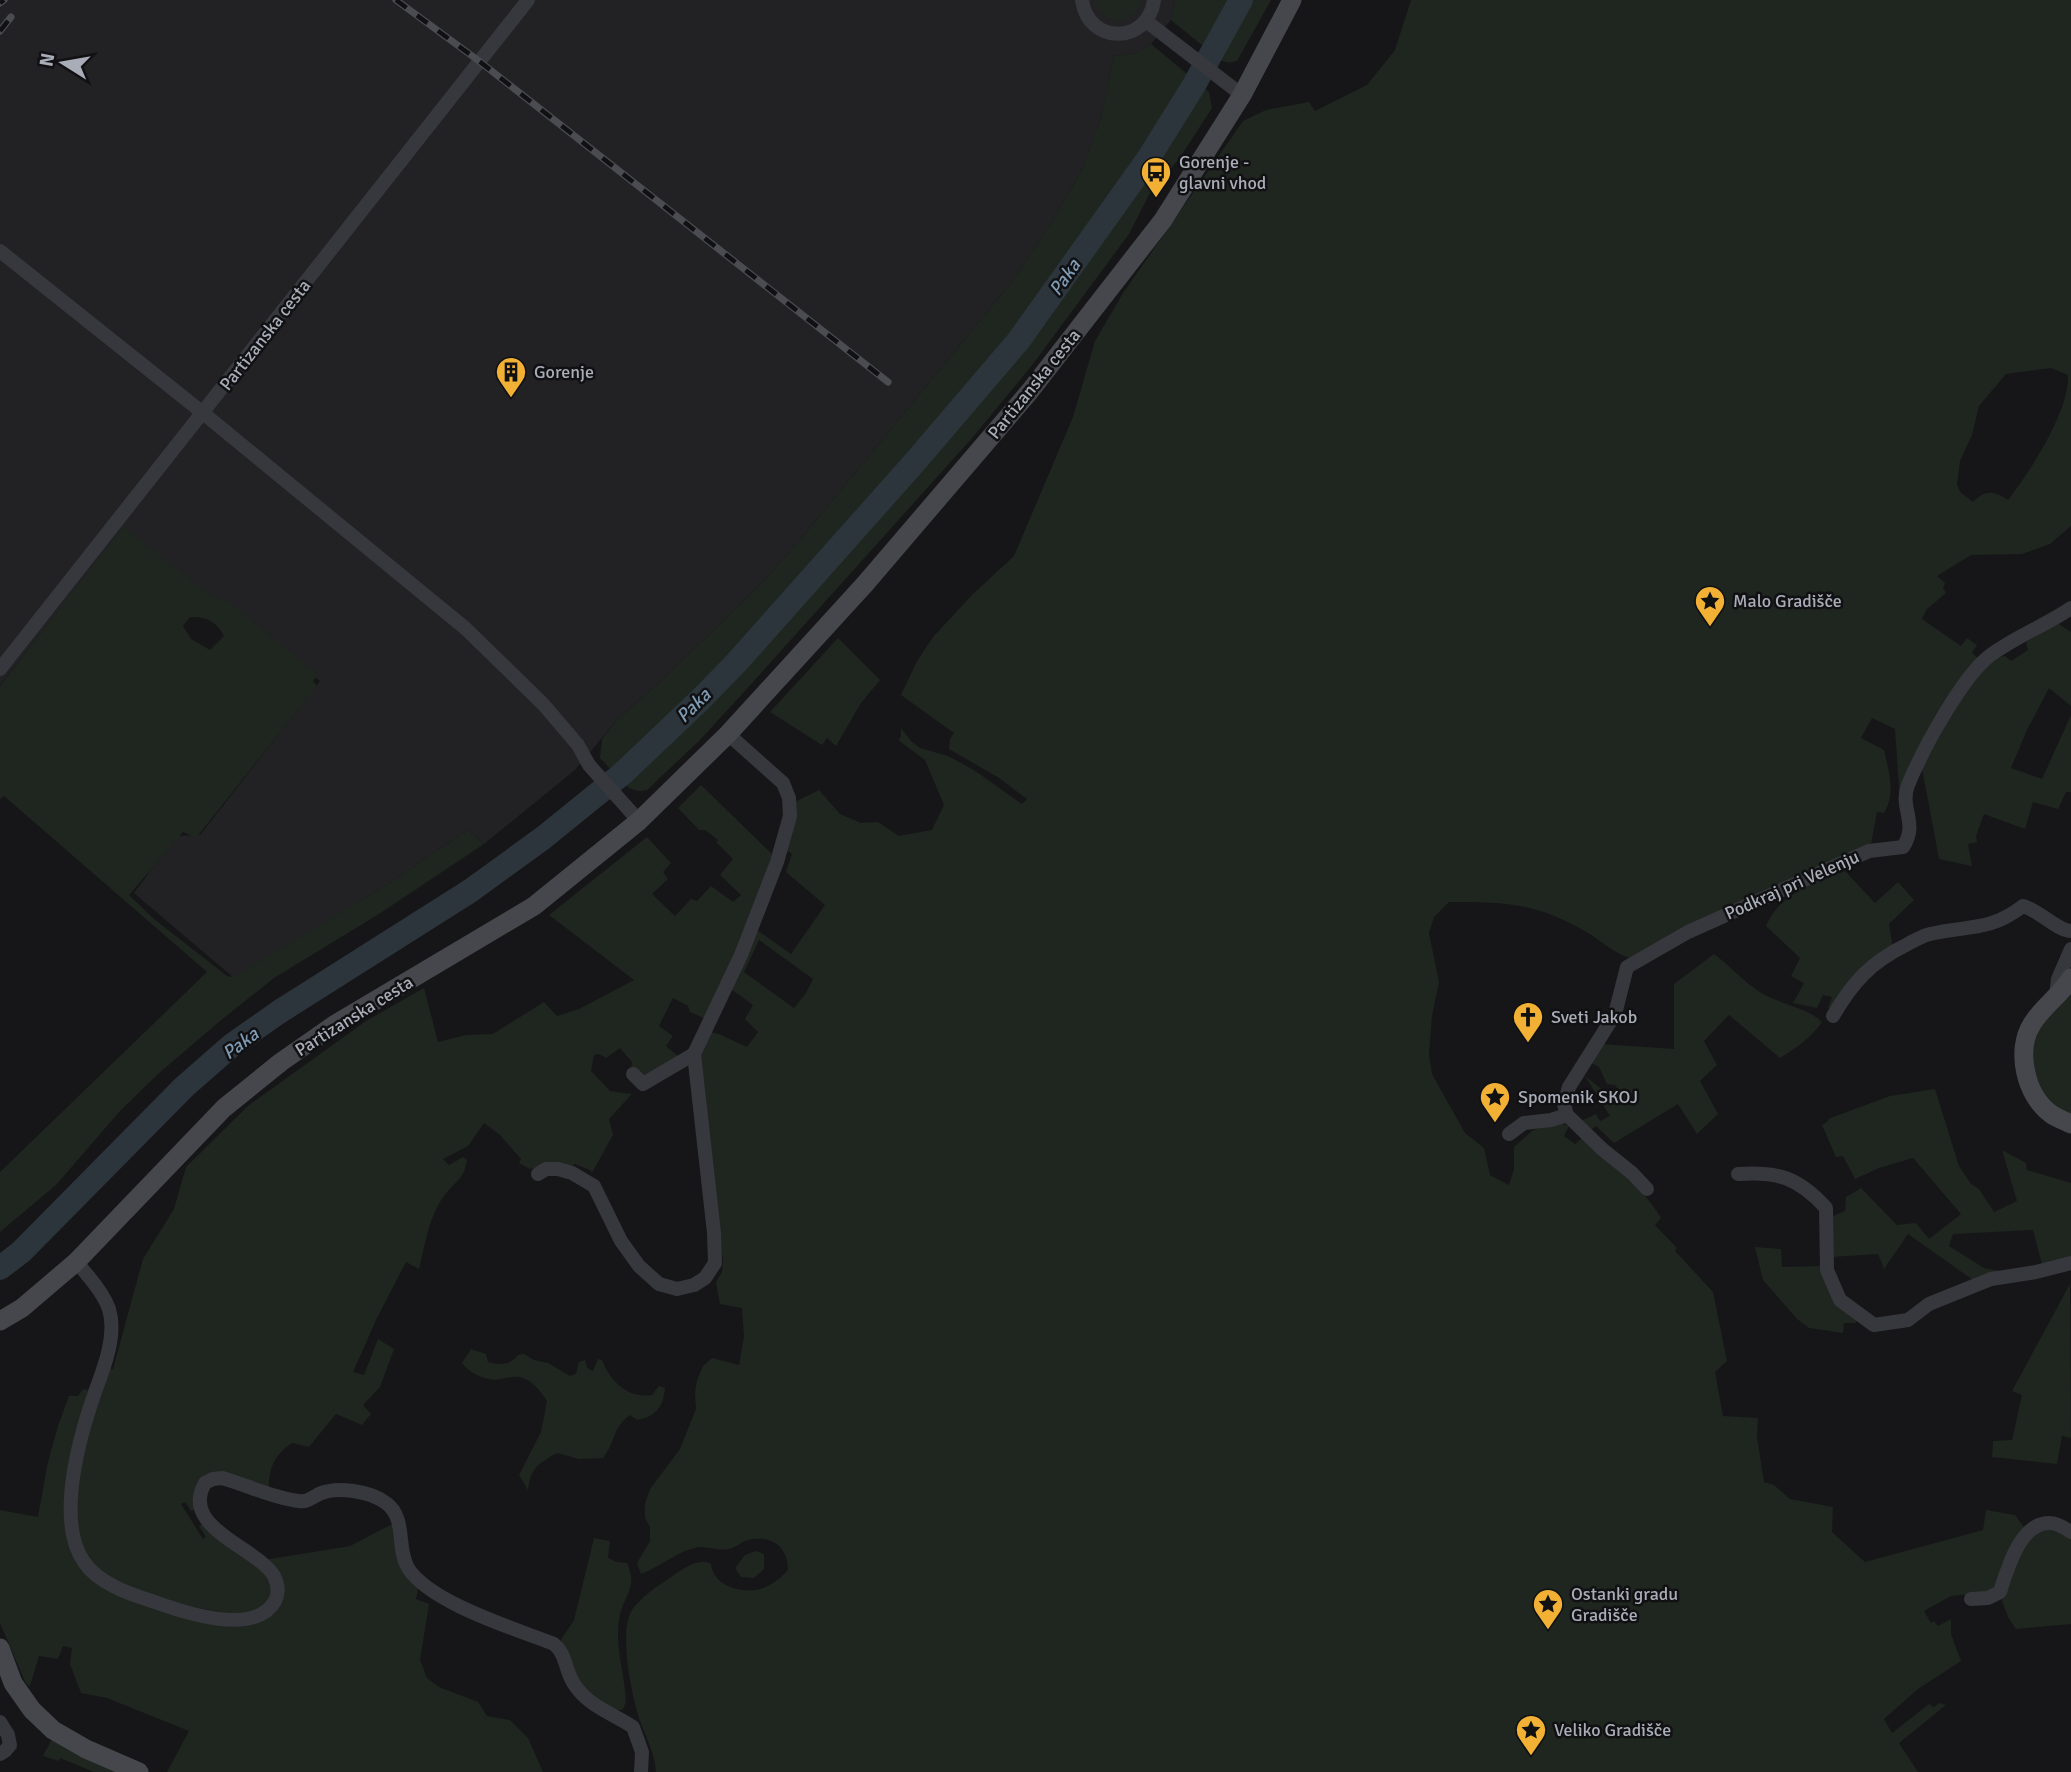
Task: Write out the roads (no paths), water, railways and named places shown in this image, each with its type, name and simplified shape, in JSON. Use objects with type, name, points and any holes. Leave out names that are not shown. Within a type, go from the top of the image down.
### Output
[{"type":"main road","name":"Partizanska cesta","points":[[0,1321],[22,1308],[76,1262],[224,1108],[281,1062],[334,1025],[534,906],[639,821],[728,734],[865,584],[1030,391],[1163,220],[1242,95],[1292,0]]},
{"type":"main road","points":[[2071,978],[2065,989],[2032,1022],[2025,1037],[2023,1053],[2033,1093],[2050,1113],[2071,1124]]},
{"type":"main road","points":[[2,1659],[13,1683],[32,1710],[53,1730],[86,1749],[139,1772]]},
{"type":"street","name":"Partizanska cesta","points":[[0,669],[528,0]]},
{"type":"street","points":[[1082,0],[1084,11],[1092,23],[1110,33],[1126,34],[1146,21],[1154,0]]},
{"type":"street","points":[[1146,21],[1242,95]]},
{"type":"street","points":[[0,251],[465,628],[543,704],[579,745],[591,767],[639,821]]},
{"type":"street","name":"Podkraj pri Velenju","points":[[1567,1115],[1564,1104],[1569,1087],[1615,1014],[1628,968],[1688,932],[1868,851],[1903,847],[1910,837],[1911,824],[1905,802],[1906,789],[1968,677],[1990,655],[2071,608]]},
{"type":"street","points":[[538,1174],[546,1169],[558,1170],[594,1186],[621,1241],[639,1266],[659,1284],[677,1289],[694,1285],[705,1278],[715,1264],[694,1054],[741,955],[776,862],[789,816],[789,798],[783,783],[728,734]]},
{"type":"street","points":[[1833,1016],[1849,989],[1882,956],[1929,934],[1975,929],[2008,917],[2023,906],[2045,916],[2064,931],[2071,931]]},
{"type":"street","points":[[2055,997],[2058,979],[2071,949]]},
{"type":"street","points":[[633,1074],[643,1084],[694,1054]]},
{"type":"street","points":[[1509,1134],[1524,1123],[1567,1115],[1647,1189]]},
{"type":"street","points":[[1738,1174],[1760,1173],[1792,1179],[1810,1191],[1826,1208],[1827,1270],[1840,1300],[1874,1325],[1908,1320],[1929,1304],[1991,1279],[2071,1263]]},
{"type":"street","points":[[76,1262],[89,1276],[109,1309],[112,1329],[77,1453],[72,1500],[73,1539],[84,1563],[94,1573],[125,1591],[176,1609],[234,1620],[250,1619],[270,1609],[278,1590],[276,1579],[267,1566],[215,1530],[203,1510],[200,1498],[205,1483],[222,1478],[301,1502],[330,1492],[348,1491],[377,1498],[393,1509],[404,1558],[418,1578],[462,1606],[554,1644],[560,1649],[573,1682],[581,1693],[607,1713],[633,1727],[642,1752],[641,1772]]},
{"type":"street","points":[[1971,1599],[1988,1598],[2000,1592],[2025,1535],[2041,1524],[2054,1523],[2071,1532]]},
{"type":"street","points":[[0,1722],[8,1735],[10,1745],[0,1754]]},
{"type":"waterway","name":"Paka","points":[[0,1268],[21,1252],[184,1087],[232,1045],[279,1012],[470,891],[543,838],[622,774],[700,700],[914,463],[1019,340],[1148,159],[1194,85],[1241,0]]},
{"type":"railway","points":[[0,3],[4,0]]},
{"type":"railway","points":[[396,0],[479,61],[888,382]]},
{"type":"railway","points":[[0,31],[11,17]]},
{"type":"place","name":"Gorenje - glavni vhod","points":[[1156,199]]},
{"type":"place","name":"Gorenje","points":[[511,399]]},
{"type":"place","name":"Malo Gradišče","points":[[1710,628]]},
{"type":"place","name":"Sveti Jakob","points":[[1528,1044]]},
{"type":"place","name":"Spomenik SKOJ","points":[[1495,1124]]},
{"type":"place","name":"Ostanki gradu Gradišče","points":[[1548,1631]]},
{"type":"place","name":"Veliko Gradišče","points":[[1531,1757]]}]
